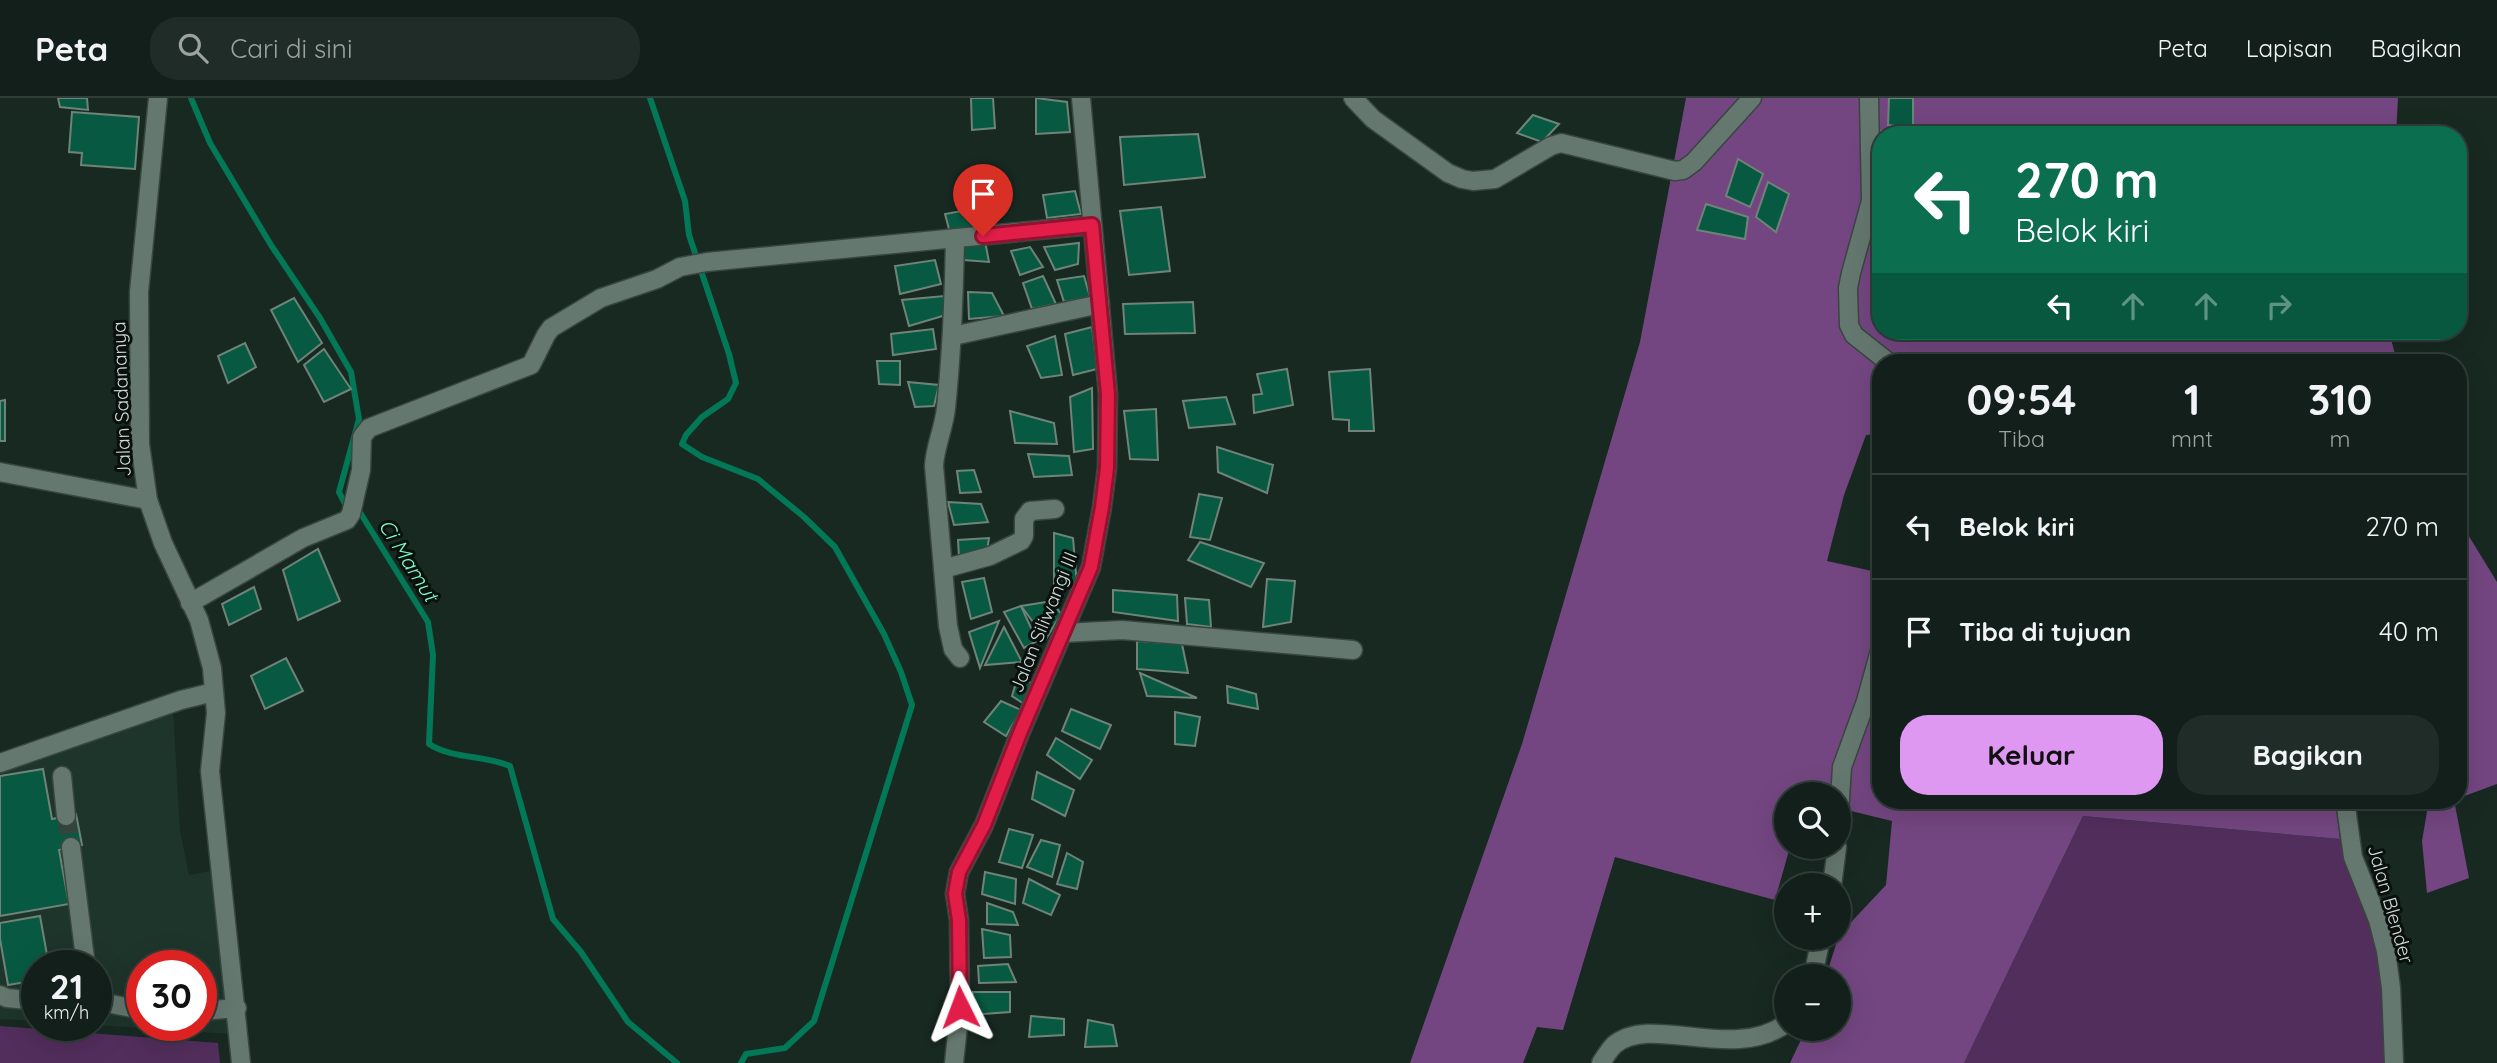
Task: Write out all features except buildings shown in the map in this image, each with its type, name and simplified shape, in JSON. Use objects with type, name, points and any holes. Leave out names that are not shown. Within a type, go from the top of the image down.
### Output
[{"type":"street","name":"Jalan Sadananya","points":[[158,98],[138,292],[140,444],[148,500],[163,543],[199,620],[214,692],[216,713],[210,771],[242,1063]]},
{"type":"street","name":"Jalan Siliwangi III","points":[[954,1063],[960,1007],[959,920],[955,894],[959,872],[984,825],[1091,567],[1107,468],[1108,394],[1081,98]]},
{"type":"street","points":[[1353,98],[1373,119],[1448,173],[1473,181],[1495,179],[1551,146],[1561,143],[1675,171],[1683,170],[1694,162],[1752,98]]},
{"type":"street","points":[[1870,98],[1871,201],[1848,288],[1849,325],[1853,335],[1878,354]]},
{"type":"street","points":[[190,603],[303,538],[344,522],[352,508],[361,470],[362,437],[369,428],[527,368],[551,328],[601,298],[664,276],[680,267],[700,263],[1092,225]]},
{"type":"street","points":[[956,239],[953,336],[944,427],[935,457],[950,637],[953,649],[960,658]]},
{"type":"street","points":[[953,336],[1100,304]]},
{"type":"street","points":[[0,472],[148,500]]},
{"type":"street","points":[[943,569],[990,556],[1021,541],[1024,536],[1024,519],[1030,511],[1055,509]]},
{"type":"street","points":[[1063,633],[1122,630],[1353,650]]},
{"type":"street","points":[[1841,782],[1842,767],[1872,679]]},
{"type":"street","points":[[0,764],[181,700],[214,692]]},
{"type":"street","points":[[62,776],[66,816]]},
{"type":"street","name":"Jalan Blender","points":[[2346,809],[2353,858],[2378,920],[2386,951],[2392,988],[2394,1063]]},
{"type":"street","points":[[71,847],[84,950]]},
{"type":"street","points":[[0,995],[21,999]]},
{"type":"street","points":[[217,1010],[237,1008]]},
{"type":"street","points":[[1601,1063],[1612,1046],[1627,1037],[1649,1034],[1731,1041],[1760,1038],[1774,1030]]},
{"type":"shaded area","points":[[1686,98],[2398,98],[2396,126],[1872,126],[1872,340],[2391,340],[2395,354],[1872,354],[1872,435],[1866,435],[1844,495],[1827,561],[1872,571],[1872,809],[2336,809],[2340,839],[2083,816],[1964,1063],[1790,1063],[1800,1041],[1851,1041],[1851,964],[1830,964],[1834,950],[1851,950],[1851,922],[1886,885],[1892,821],[1851,811],[1851,782],[1774,782],[1774,859],[1787,859],[1783,873],[1774,873],[1774,900],[1615,857],[1563,1030],[1537,1027],[1523,1063],[1410,1063],[1522,744],[1640,342]]},
{"type":"shaded area","points":[[2467,533],[2497,582],[2497,784],[2467,795]]},
{"type":"shaded area","points":[[173,709],[180,831],[189,875],[210,871],[232,1034],[217,1033],[217,950],[126,950],[126,1027],[112,1026],[112,950],[21,950],[21,1020],[0,1019],[0,768]]},
{"type":"shaded area","points":[[2427,809],[2456,809],[2469,878],[2427,893],[2422,841]]},
{"type":"shaded area","points":[[2083,816],[2340,839],[2378,956],[2387,1063],[1964,1063]]},
{"type":"shaded area","points":[[0,1026],[21,1028],[21,1041],[112,1041],[112,1035],[126,1036],[126,1041],[218,1043],[220,1063],[0,1063]]},
{"type":"waterway","name":"Ci Mamut","points":[[191,98],[210,143],[351,372],[359,419],[339,492],[344,502],[361,514],[428,622],[433,655],[429,744],[458,755],[510,766],[553,919],[581,952],[628,1022],[677,1063]]},
{"type":"waterway","points":[[650,98],[685,201],[689,235],[729,354],[736,383],[728,399],[702,417],[686,435],[682,444],[702,457],[758,479],[835,547],[884,634],[912,705],[814,1021],[785,1048],[746,1054],[741,1063]]},
{"type":"tunnel","points":[[66,816],[71,847]]},
{"type":"route","points":[[960,1007],[959,920],[955,894],[959,872],[984,825],[1091,567],[1107,468],[1108,394],[1092,225],[983,236]]}]
